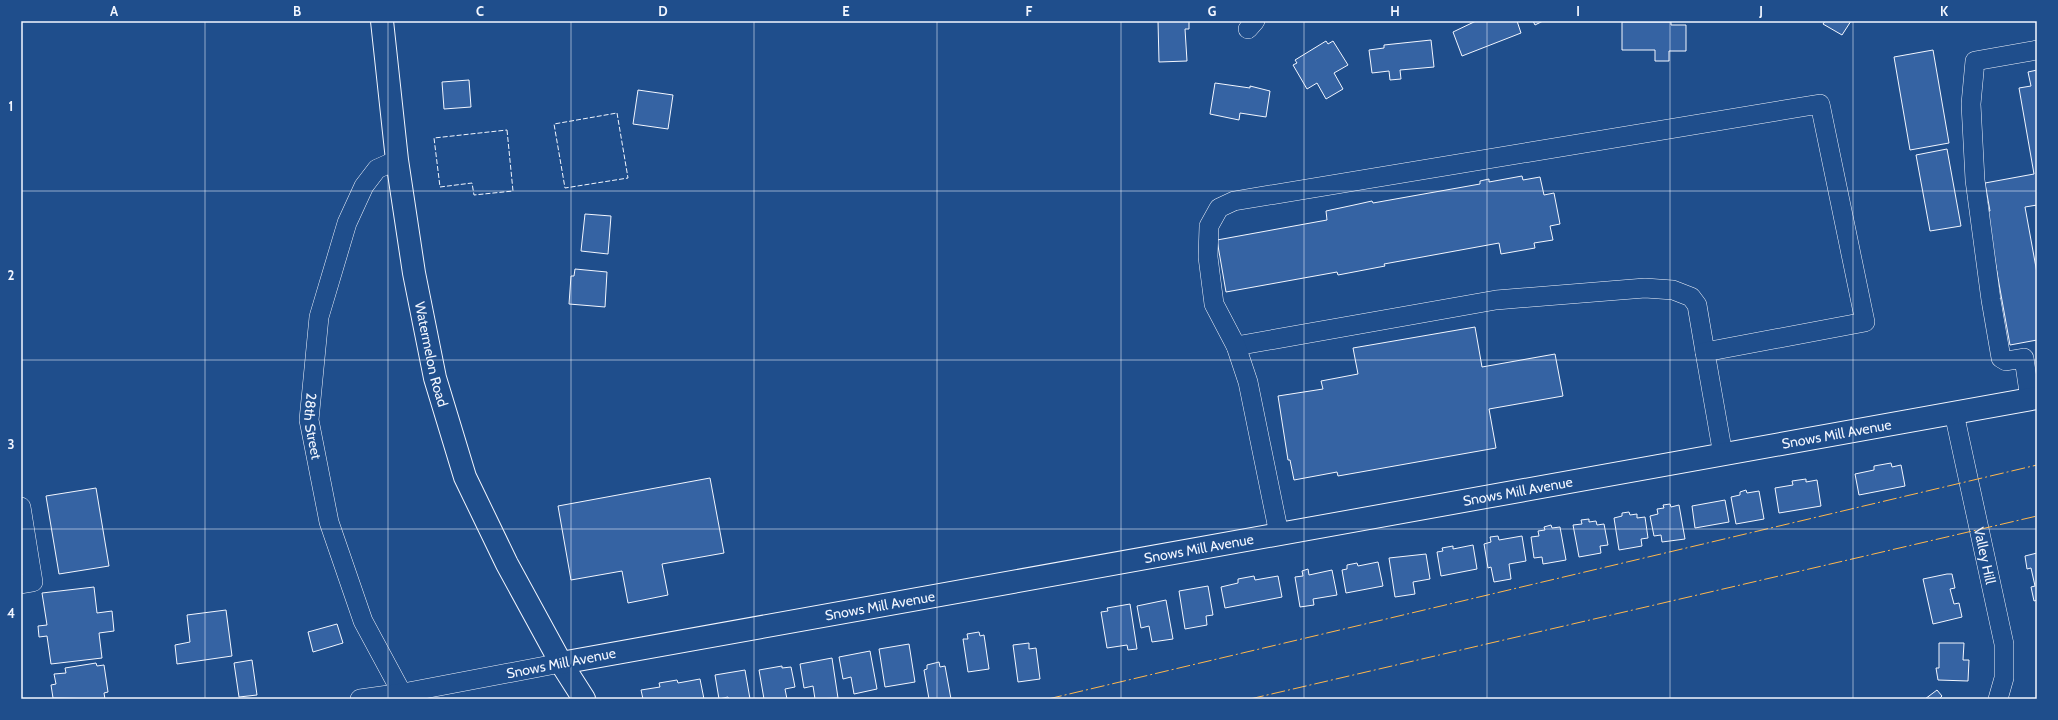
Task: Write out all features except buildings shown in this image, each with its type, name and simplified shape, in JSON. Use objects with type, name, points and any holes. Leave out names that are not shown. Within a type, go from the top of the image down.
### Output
[{"type":"main road","name":"Watermelon Road","points":[[382,21],[397,160],[414,273],[435,378],[465,477],[506,564],[561,663],[584,699]]},
{"type":"main road","name":"Snows Mill Avenue","points":[[561,663],[2034,399]]},
{"type":"street","points":[[2034,399],[2024,358],[2006,360],[2001,358],[1991,300],[1976,180],[1971,104],[1975,61],[2037,50]]},
{"type":"street","points":[[1279,534],[1248,382],[1236,346],[1214,304],[1208,257],[1209,226],[1219,208],[1234,201],[1820,104],[1865,322],[1705,352]]},
{"type":"street","name":"28th Street","points":[[397,160],[377,169],[364,186],[347,223],[319,317],[309,420],[329,522],[363,621],[404,696]]},
{"type":"street","points":[[1236,346],[1496,300],[1645,288],[1673,290],[1691,297],[1697,305],[1723,455]]},
{"type":"street","name":"Valley Hill","points":[[1954,413],[2004,644],[2004,678],[1998,699]]},
{"type":"street","points":[[21,507],[33,582],[21,584]]},
{"type":"street","name":"Snows Mill Avenue","points":[[360,699],[404,696],[561,663]]},
{"type":"fence","points":[[617,113],[628,178],[565,188],[554,124],[617,113]]},
{"type":"fence","points":[[507,130],[513,191],[474,195],[472,183],[440,187],[434,138],[507,130]]},
{"type":"power","points":[[1048,699],[2037,465]]},
{"type":"power","points":[[1250,699],[2037,516]]}]
